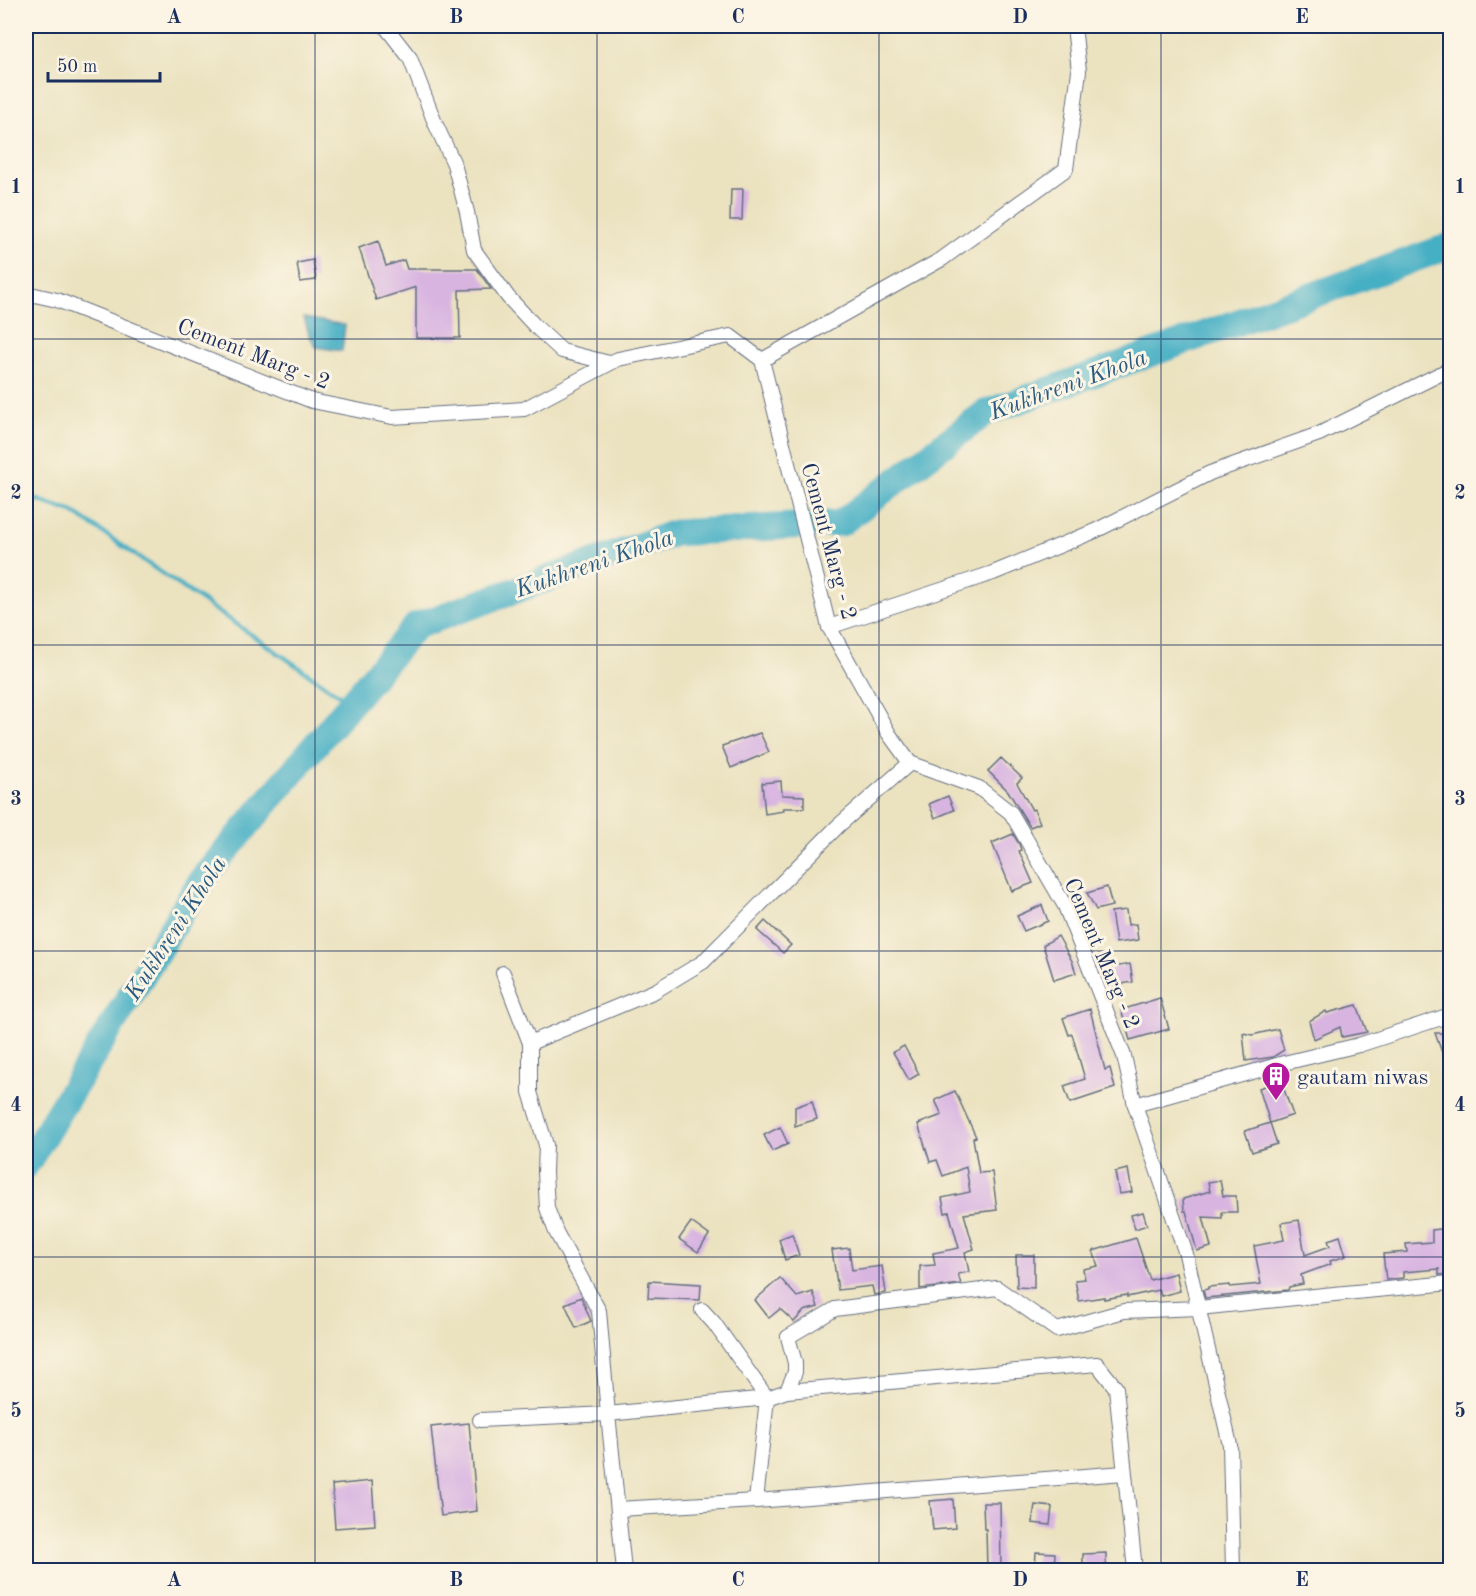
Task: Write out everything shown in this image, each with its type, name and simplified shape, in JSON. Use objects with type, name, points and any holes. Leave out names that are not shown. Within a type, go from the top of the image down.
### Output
[{"type":"street","points":[[385,26],[410,58],[435,123],[454,164],[474,250],[508,297],[562,351],[609,363]]},
{"type":"street","points":[[762,360],[942,259],[1066,169],[1079,71],[1074,26]]},
{"type":"street","name":"Cement Marg - 2","points":[[26,293],[57,300],[312,401],[392,417],[524,410],[618,359],[730,336],[762,360],[829,627],[889,734],[910,763],[979,788],[1011,813],[1065,906],[1124,1056],[1135,1105],[1186,1254],[1230,1445],[1233,1570]]},
{"type":"street","points":[[829,627],[993,573],[1085,535],[1210,473],[1319,434],[1450,369]]},
{"type":"street","points":[[530,1043],[655,991],[703,962],[838,826],[910,763]]},
{"type":"street","points":[[503,974],[530,1043],[530,1092],[546,1145],[545,1172],[548,1208],[556,1232],[599,1311],[624,1570]]},
{"type":"street","points":[[1135,1105],[1284,1063],[1359,1045],[1450,1015]]},
{"type":"street","points":[[787,1391],[795,1372],[788,1337],[835,1310],[997,1288],[1057,1330],[1124,1311],[1199,1308],[1450,1283]]},
{"type":"street","points":[[702,1311],[714,1323],[767,1398],[756,1501]]},
{"type":"street","points":[[480,1420],[608,1414],[767,1398],[787,1391],[1097,1364],[1116,1388],[1135,1570]]},
{"type":"street","points":[[618,1509],[756,1501],[1124,1473]]},
{"type":"water","points":[[304,318],[345,325],[342,351],[316,347]]},
{"type":"building","points":[[731,189],[743,189],[742,220],[730,220]]},
{"type":"building","points":[[378,241],[386,266],[404,260],[407,269],[477,269],[491,289],[459,290],[460,338],[416,338],[416,287],[376,300],[359,248]]},
{"type":"building","points":[[313,260],[316,280],[300,282],[297,263]]},
{"type":"building","points":[[760,733],[769,752],[731,768],[722,746]]},
{"type":"building","points":[[1001,758],[1022,778],[1017,783],[1040,823],[1030,827],[1008,791],[988,771]]},
{"type":"building","points":[[781,781],[782,795],[804,796],[804,808],[783,808],[784,811],[765,814],[762,783]]},
{"type":"building","points":[[948,796],[954,810],[935,818],[929,804]]},
{"type":"building","points":[[1013,834],[1033,883],[1012,891],[992,843]]},
{"type":"building","points":[[1107,887],[1112,906],[1096,910],[1087,893]]},
{"type":"building","points":[[1042,905],[1048,921],[1024,931],[1017,916]]},
{"type":"building","points":[[1126,910],[1128,925],[1136,924],[1138,940],[1116,943],[1111,912]]},
{"type":"building","points":[[765,921],[791,945],[783,953],[757,930]]},
{"type":"building","points":[[1058,936],[1076,973],[1054,980],[1043,945]]},
{"type":"building","points":[[1130,964],[1133,982],[1111,986],[1108,968]]},
{"type":"building","points":[[1160,998],[1169,1029],[1130,1040],[1121,1010]]},
{"type":"building","points":[[1357,1005],[1367,1032],[1342,1037],[1340,1027],[1314,1039],[1309,1021],[1326,1011],[1327,1013]]},
{"type":"building","points":[[1090,1009],[1105,1070],[1110,1068],[1115,1088],[1070,1103],[1064,1086],[1085,1079],[1072,1034],[1069,1035],[1063,1018]]},
{"type":"building","points":[[1278,1029],[1284,1050],[1273,1057],[1246,1061],[1243,1033],[1252,1035]]},
{"type":"building","points":[[1435,1033],[1450,1033],[1449,1072]]},
{"type":"building","points":[[904,1046],[919,1074],[909,1080],[893,1052]]},
{"type":"building","name":"gautam niwas","points":[[1281,1081],[1293,1115],[1270,1123],[1259,1088]]},
{"type":"building","points":[[955,1091],[976,1137],[973,1138],[979,1173],[992,1172],[997,1210],[964,1214],[974,1249],[965,1252],[969,1272],[958,1274],[961,1284],[920,1289],[920,1266],[935,1265],[933,1253],[959,1248],[949,1212],[945,1213],[942,1198],[970,1192],[966,1167],[943,1176],[937,1160],[930,1162],[918,1124],[942,1115],[935,1100]]},
{"type":"building","points":[[812,1101],[817,1119],[795,1126],[795,1107]]},
{"type":"building","points":[[1270,1123],[1277,1144],[1252,1152],[1245,1131]]},
{"type":"building","points":[[780,1127],[788,1144],[772,1151],[764,1135]]},
{"type":"building","points":[[1128,1169],[1132,1192],[1119,1194],[1115,1172]]},
{"type":"building","points":[[1220,1180],[1223,1196],[1236,1196],[1237,1212],[1222,1212],[1222,1218],[1203,1217],[1211,1247],[1197,1251],[1186,1211],[1184,1211],[1183,1199],[1210,1191],[1208,1182]]},
{"type":"building","points":[[1143,1212],[1147,1225],[1135,1229],[1131,1215]]},
{"type":"building","points":[[1299,1220],[1305,1255],[1330,1246],[1328,1240],[1340,1236],[1346,1256],[1301,1275],[1303,1284],[1289,1287],[1288,1290],[1205,1298],[1203,1290],[1208,1287],[1261,1284],[1254,1246],[1284,1240],[1281,1223]]},
{"type":"building","points":[[691,1222],[709,1235],[698,1252],[679,1239]]},
{"type":"building","points":[[1450,1228],[1450,1274],[1439,1275],[1439,1269],[1403,1272],[1403,1278],[1386,1280],[1383,1254],[1407,1252],[1406,1244],[1432,1242],[1432,1230]]},
{"type":"building","points":[[792,1234],[799,1255],[785,1260],[779,1239]]},
{"type":"building","points":[[1136,1238],[1150,1280],[1176,1273],[1180,1291],[1161,1296],[1159,1290],[1127,1297],[1127,1295],[1079,1301],[1075,1280],[1085,1279],[1083,1269],[1098,1266],[1093,1251]]},
{"type":"building","points":[[849,1248],[852,1270],[882,1266],[886,1293],[874,1295],[872,1286],[838,1290],[832,1250]]},
{"type":"building","points":[[1016,1255],[1034,1255],[1034,1288],[1017,1287]]},
{"type":"building","points":[[780,1278],[797,1297],[813,1292],[818,1307],[804,1311],[794,1322],[780,1309],[769,1318],[755,1300]]},
{"type":"building","points":[[649,1281],[701,1284],[700,1300],[648,1298]]},
{"type":"building","points":[[581,1297],[591,1321],[576,1328],[565,1304]]},
{"type":"building","points":[[469,1423],[477,1511],[441,1516],[431,1427]]},
{"type":"building","points":[[372,1481],[375,1525],[335,1528],[332,1485]]},
{"type":"building","points":[[953,1499],[955,1528],[933,1530],[930,1501]]},
{"type":"building","points":[[983,1503],[1000,1503],[1001,1570],[987,1570]]},
{"type":"building","points":[[1035,1505],[1052,1507],[1050,1525],[1032,1523]]},
{"type":"building","points":[[1036,1552],[1055,1553],[1054,1569],[1035,1568]]},
{"type":"building","points":[[1106,1553],[1106,1567],[1083,1567],[1083,1554]]},
{"type":"waterway","name":"Kukhreni Khola","points":[[26,1165],[202,879],[416,626],[675,533],[841,523],[985,413],[1450,246]]},
{"type":"waterway","points":[[26,496],[73,512],[351,703]]},
{"type":"place","name":"gautam niwas","points":[[1276,1102]]}]
